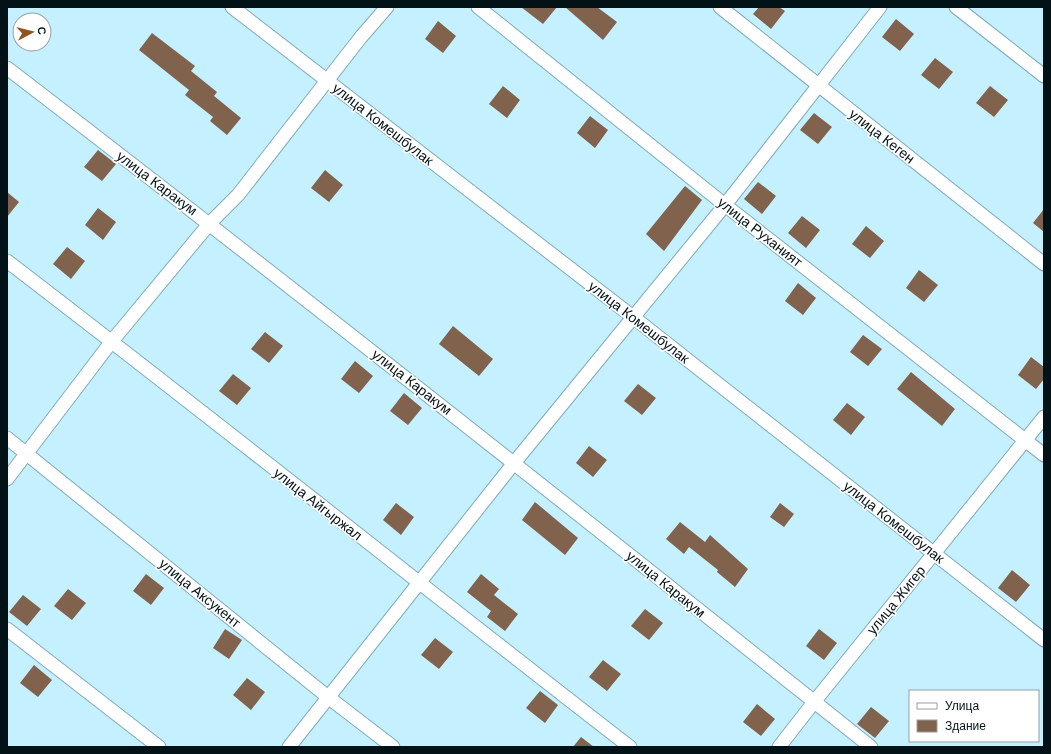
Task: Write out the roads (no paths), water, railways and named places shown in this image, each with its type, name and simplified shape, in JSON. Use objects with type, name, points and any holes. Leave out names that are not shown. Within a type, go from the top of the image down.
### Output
[{"type":"street","name":"улица Комешбулак","points":[[232,7],[633,318],[1044,640]]},
{"type":"street","points":[[7,479],[112,341],[210,223],[238,195],[387,7]]},
{"type":"street","name":"улица Руханият","points":[[478,7],[725,205],[1044,455]]},
{"type":"street","name":"улица Кеген","points":[[720,7],[1044,264]]},
{"type":"street","points":[[288,747],[514,463],[725,205],[880,7]]},
{"type":"street","points":[[956,7],[1044,76]]},
{"type":"street","name":"улица Каракум","points":[[7,68],[210,223],[871,747]]},
{"type":"street","name":"улица Айгыржал","points":[[7,261],[112,341],[418,584],[630,747]]},
{"type":"street","name":"улица Жигер","points":[[779,747],[1044,416]]},
{"type":"street","name":"улица Аксукент","points":[[7,438],[328,697],[393,747]]},
{"type":"street","points":[[7,629],[159,747]]}]
